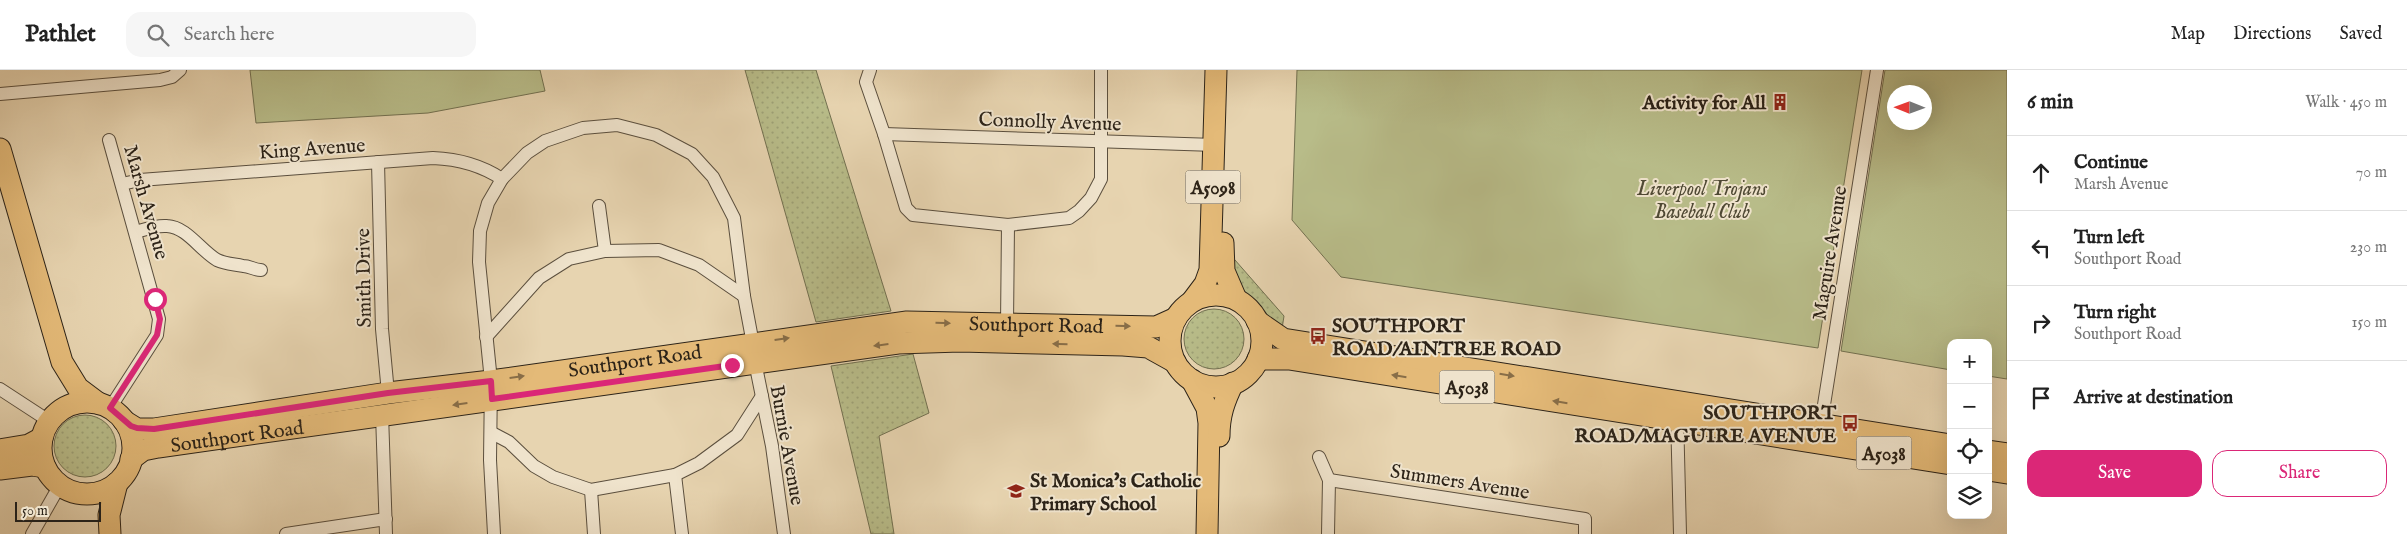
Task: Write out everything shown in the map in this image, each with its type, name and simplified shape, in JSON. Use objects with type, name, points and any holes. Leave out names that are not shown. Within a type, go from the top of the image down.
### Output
[{"type":"main road","name":"A5098","points":[[1194,300],[1205,284],[1210,270],[1216,70]]},
{"type":"main road","name":"A5098","points":[[1228,70],[1222,256],[1224,271],[1236,299]]},
{"type":"main road","points":[[0,149],[62,362],[78,388],[111,411],[132,439],[131,459],[128,468],[117,483],[109,515],[110,534]]},
{"type":"main road","points":[[1236,299],[1214,294],[1194,300],[1176,318],[1171,330],[1170,342],[1175,362],[1182,372],[1192,380],[1208,386],[1222,386],[1233,383],[1249,372],[1258,359],[1262,342],[1257,321]]},
{"type":"main road","name":"A5038","points":[[1236,299],[1250,311],[1257,321],[1283,339],[1678,411],[1819,434],[1947,463]]},
{"type":"main road","name":"Southport Road","points":[[754,353],[906,322],[1156,327],[1176,318]]},
{"type":"main road","name":"Southport Road","points":[[111,411],[137,428],[154,429],[388,393],[754,353],[898,343],[960,341],[1148,347],[1175,362]]},
{"type":"main road","name":"A5038","points":[[1258,359],[1289,359],[1678,411]]},
{"type":"main road","points":[[62,362],[50,424],[41,453],[45,467],[60,485],[68,490],[85,494],[107,489],[117,483]]},
{"type":"main road","points":[[1192,380],[1207,408],[1209,424],[1207,534]]},
{"type":"main road","name":"Southport Road","points":[[131,459],[143,450],[158,447],[382,414],[491,382]]},
{"type":"main road","points":[[1218,534],[1219,423],[1224,402],[1233,383]]},
{"type":"main road","points":[[0,450],[29,445],[50,424],[77,403],[111,411]]},
{"type":"main road","name":"A5038","points":[[1819,434],[1947,446]]},
{"type":"main road","points":[[1992,452],[2007,454]]},
{"type":"main road","points":[[0,468],[32,464],[45,467]]},
{"type":"main road","points":[[1992,471],[2007,473]]},
{"type":"main road","points":[[85,494],[98,511],[110,534]]},
{"type":"street","points":[[870,70],[866,82],[906,208],[913,215],[1008,225],[1070,218],[1092,198],[1101,179],[1101,70]]},
{"type":"street","name":"Maguire Avenue","points":[[1819,434],[1877,70]]},
{"type":"street","points":[[0,94],[160,80],[178,72]]},
{"type":"street","name":"Burnie Avenue","points":[[494,534],[490,460],[492,433],[491,382],[478,262],[480,231],[488,203],[502,179],[520,159],[545,141],[582,128],[617,125],[656,135],[692,154],[713,177],[734,218],[744,296],[784,534]]},
{"type":"street","name":"Connolly Avenue","points":[[884,134],[1215,145]]},
{"type":"street","name":"Marsh Avenue","points":[[109,140],[159,312],[159,331],[111,411]]},
{"type":"street","name":"King Avenue","points":[[122,184],[140,180],[433,158],[454,160],[485,168],[502,179]]},
{"type":"street","name":"Smith Drive","points":[[378,162],[383,342],[388,393]]},
{"type":"street","points":[[599,206],[605,251]]},
{"type":"street","points":[[1007,324],[1008,225]]},
{"type":"street","points":[[136,232],[162,226],[173,227],[183,232],[216,259],[228,264],[261,270]]},
{"type":"street","points":[[486,338],[539,278],[569,258],[605,251],[659,250],[699,265],[744,296]]},
{"type":"street","points":[[0,389],[50,424]]},
{"type":"street","points":[[492,433],[509,442],[534,466],[553,477],[591,490],[675,476],[699,464],[737,435],[762,396]]},
{"type":"street","points":[[1678,411],[1680,534]]},
{"type":"street","points":[[382,414],[386,534]]},
{"type":"street","points":[[1319,457],[1329,480],[1328,534]]},
{"type":"street","points":[[675,476],[682,534]]},
{"type":"street","name":"Summers Avenue","points":[[1329,480],[1585,519],[1585,534]]},
{"type":"street","points":[[32,534],[60,485]]},
{"type":"street","points":[[591,490],[594,534]]},
{"type":"street","points":[[286,534],[386,519]]},
{"type":"green space","points":[[250,70],[540,70],[545,91],[428,113],[256,123]]},
{"type":"green space","points":[[745,70],[816,70],[891,311],[816,322]]},
{"type":"green space","name":"Liverpool Trojans Baseball Club","points":[[1297,70],[1862,70],[1818,348],[1341,277],[1292,220]]},
{"type":"green space","points":[[1885,70],[2007,70],[2007,379],[1992,377],[1992,339],[1947,339],[1947,369],[1841,351]]},
{"type":"green space","points":[[1228,252],[1284,316],[1282,329],[1271,323],[1238,286]]},
{"type":"green space","points":[[1214,309],[1231,314],[1239,322],[1244,339],[1239,356],[1231,364],[1214,369],[1197,364],[1189,356],[1184,339],[1189,322],[1197,314]]},
{"type":"green space","points":[[913,354],[929,413],[879,436],[894,534],[871,534],[831,366]]},
{"type":"green space","points":[[85,415],[97,418],[107,424],[113,434],[116,446],[113,458],[107,468],[97,474],[85,477],[73,474],[63,468],[57,458],[54,446],[57,434],[63,424],[73,418]]},
{"type":"place","name":"Activity for All","points":[[1780,102]]},
{"type":"place","name":"SOUTHPORT ROAD/AINTREE ROAD","points":[[1318,336]]},
{"type":"place","name":"SOUTHPORT ROAD/MAGUIRE AVENUE","points":[[1850,423]]},
{"type":"place","name":"St Monica's Catholic Primary School","points":[[1016,491]]},
{"type":"route","points":[[155,299],[160,319],[159,331],[110,408],[131,426],[145,429],[388,393],[491,381],[492,399],[732,365]]}]
